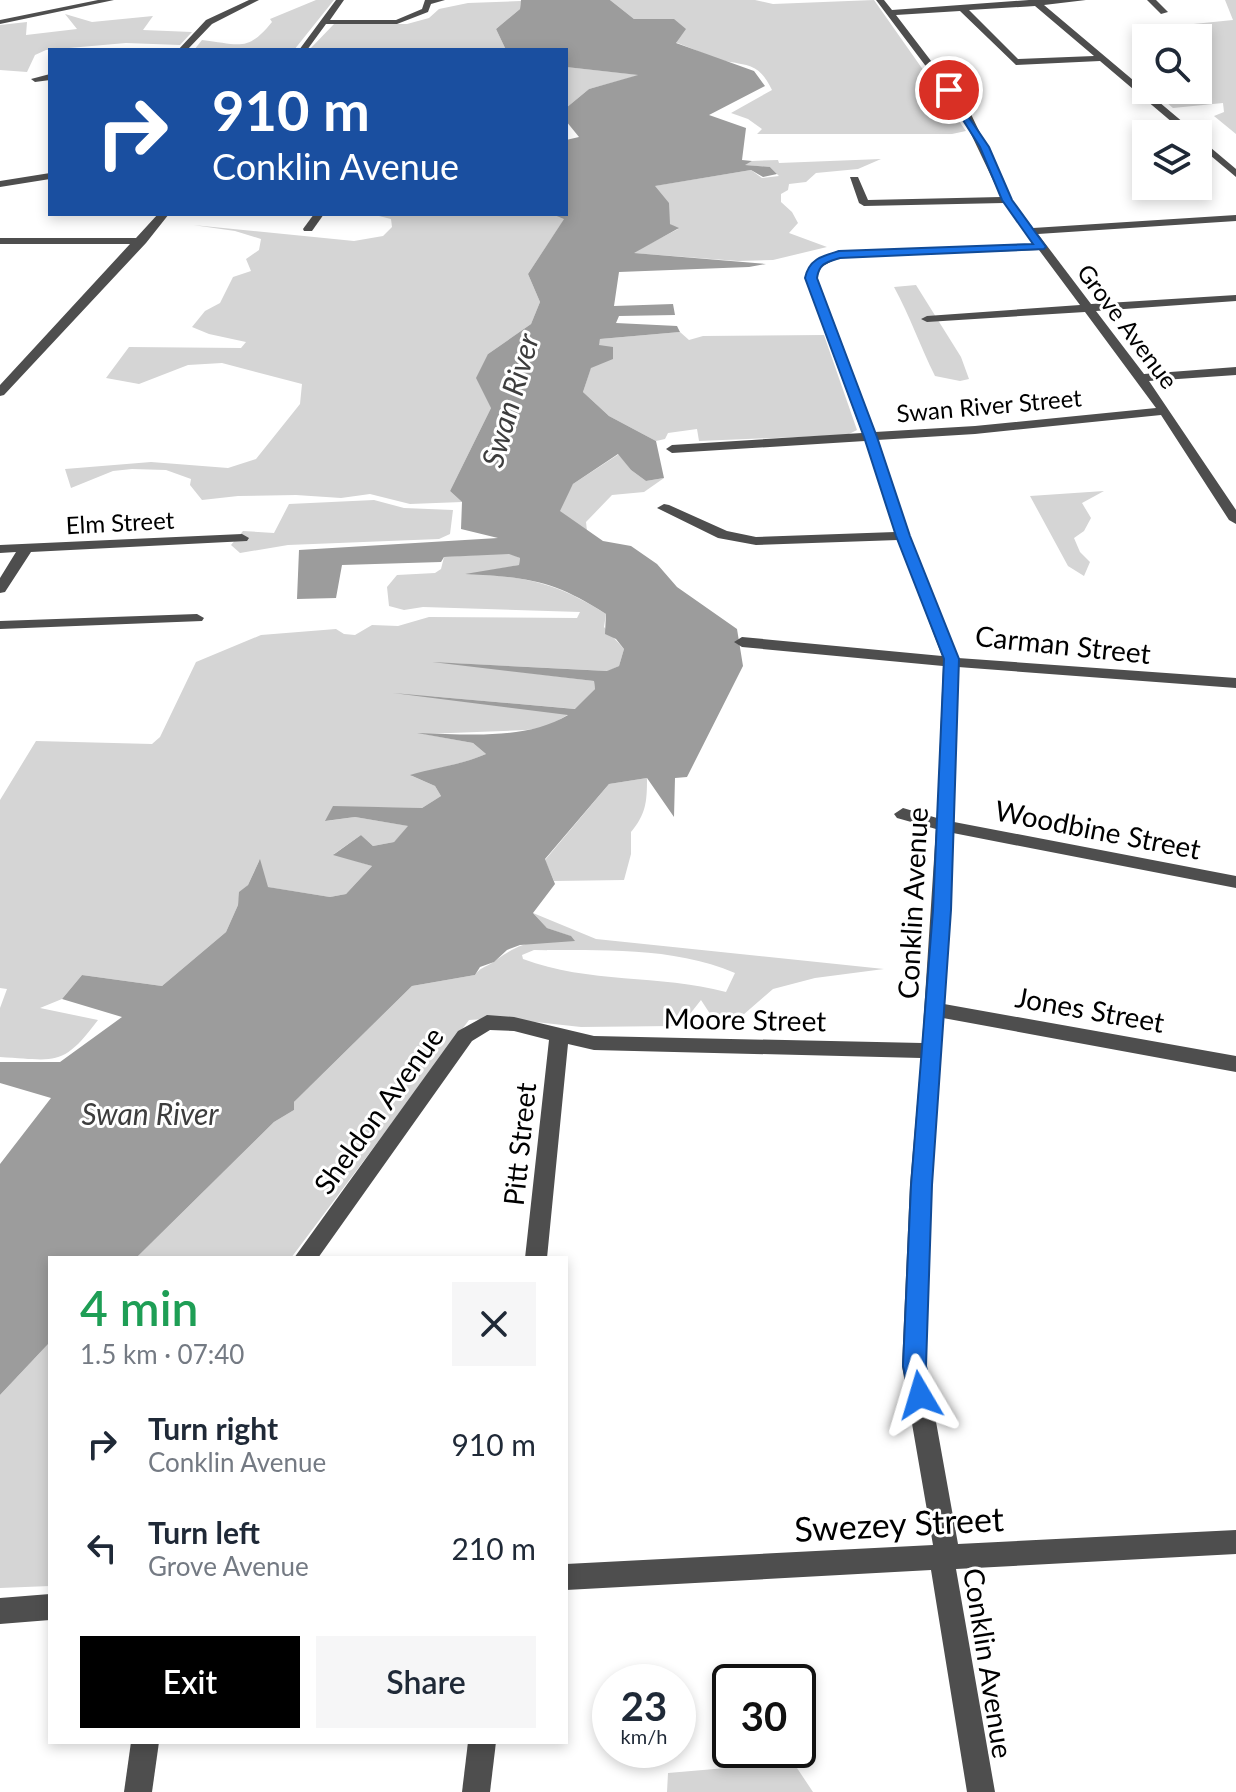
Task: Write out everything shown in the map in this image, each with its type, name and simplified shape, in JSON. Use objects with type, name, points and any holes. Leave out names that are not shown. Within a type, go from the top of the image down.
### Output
[{"type":"street","points":[[0,22],[110,0]]},
{"type":"street","points":[[241,0],[253,1]]},
{"type":"street","points":[[305,48],[340,0]]},
{"type":"street","points":[[326,22],[397,22],[425,10],[428,2],[441,0]]},
{"type":"street","name":"Grove Avenue","points":[[880,0],[965,112],[1007,200],[1165,411],[1236,520]]},
{"type":"street","points":[[890,13],[1082,0]]},
{"type":"street","points":[[1151,0],[1164,12]]},
{"type":"street","points":[[184,48],[209,22],[253,1]]},
{"type":"street","points":[[1036,2],[1176,120]]},
{"type":"street","points":[[963,6],[1016,62],[1104,58]]},
{"type":"street","points":[[35,79],[48,77]]},
{"type":"street","points":[[1212,152],[1235,173]]},
{"type":"street","points":[[0,184],[48,176]]},
{"type":"street","points":[[854,179],[864,203],[1007,200]]},
{"type":"street","points":[[0,392],[162,216]]},
{"type":"street","points":[[308,229],[318,216]]},
{"type":"street","points":[[1035,239],[1236,218]]},
{"type":"street","name":"Conklin Avenue","points":[[981,1792],[943,1578],[946,1538],[914,1366],[921,1185],[946,826],[951,659],[903,536],[811,278],[813,267],[819,261],[839,254],[1035,239]]},
{"type":"street","points":[[0,241],[142,241]]},
{"type":"street","points":[[927,319],[1236,298]]},
{"type":"street","points":[[1140,378],[1236,371]]},
{"type":"street","name":"Swan River Street","points":[[672,449],[870,437],[1165,411]]},
{"type":"street","points":[[664,508],[723,535],[756,541],[903,536]]},
{"type":"street","name":"Elm Street","points":[[0,549],[242,538]]},
{"type":"street","points":[[0,589],[26,548]]},
{"type":"street","points":[[0,625],[197,618]]},
{"type":"street","name":"Carman Street","points":[[742,642],[951,659],[1134,679],[1236,683]]},
{"type":"street","name":"Woodbine Street","points":[[903,814],[946,826],[1236,882]]},
{"type":"street","name":"Jones Street","points":[[934,1009],[1236,1064]]},
{"type":"street","name":"Sheldon Avenue","points":[[306,1256],[465,1036],[487,1022],[514,1024],[559,1035]]},
{"type":"street","name":"Moore Street","points":[[559,1035],[594,1043],[931,1051]]},
{"type":"street","name":"Pitt Street","points":[[536,1256],[559,1035]]},
{"type":"street","name":"Swezey Street","points":[[568,1577],[1236,1542]]},
{"type":"street","points":[[0,1611],[48,1607]]},
{"type":"street","points":[[138,1792],[145,1744]]},
{"type":"street","points":[[476,1792],[482,1744]]},
{"type":"shaded area","points":[[316,0],[334,0],[296,48],[196,48],[202,40],[234,44],[249,42],[263,32],[272,22],[270,19]]},
{"type":"shaded area","points":[[610,0],[755,0],[773,4],[874,0],[966,131],[952,134],[757,134],[762,129],[748,119],[731,113],[772,90],[763,75],[748,66],[725,61],[675,42],[674,19],[634,19]]},
{"type":"shaded area","points":[[1225,0],[1236,0],[1236,134],[1214,116],[1224,112],[1223,103],[1173,108],[1168,104],[1212,104],[1212,24],[1194,24],[1233,20]]},
{"type":"shaded area","points":[[521,1],[520,9],[496,29],[505,48],[311,48],[334,24],[407,24],[429,18],[439,9],[468,3]]},
{"type":"shaded area","points":[[65,14],[92,22],[153,16],[143,30],[192,32],[180,45],[126,43],[48,48],[35,55],[27,72],[0,70],[0,25],[27,22],[26,35],[77,29]]},
{"type":"shaded area","points":[[568,67],[640,75],[589,89],[568,106]]},
{"type":"shaded area","points":[[881,159],[858,169],[816,173],[806,182],[789,184],[788,190],[781,194],[781,202],[798,223],[789,233],[827,247],[773,260],[738,261],[632,253],[678,229],[670,224],[654,186],[751,170],[762,178],[779,176],[770,167],[743,165],[752,161],[778,160],[779,163]]},
{"type":"shaded area","points":[[379,216],[565,218],[528,274],[540,302],[531,324],[488,354],[491,408],[450,491],[462,502],[410,504],[370,494],[341,498],[296,495],[202,500],[190,485],[191,479],[166,470],[113,471],[71,488],[65,469],[151,462],[228,468],[256,459],[300,404],[302,384],[222,363],[188,365],[139,384],[106,378],[129,347],[241,348],[246,342],[192,327],[205,311],[220,303],[233,277],[251,271],[246,259],[259,250],[261,239],[235,231],[193,225],[354,241],[383,236],[392,227],[391,219]]},
{"type":"shaded area","points":[[916,285],[961,357],[969,379],[960,381],[935,376],[894,287]]},
{"type":"shaded area","points":[[680,332],[689,340],[703,336],[824,335],[857,430],[847,435],[699,441],[697,429],[668,433],[665,439],[656,441],[609,416],[583,392],[600,339]]},
{"type":"shaded area","points":[[619,454],[631,470],[646,481],[664,478],[644,492],[612,495],[586,522],[587,531],[559,511],[573,484]]},
{"type":"shaded area","points":[[1104,491],[1082,503],[1091,518],[1084,531],[1074,538],[1080,552],[1090,562],[1084,576],[1068,566],[1030,496]]},
{"type":"shaded area","points":[[374,500],[404,508],[453,510],[450,534],[439,539],[288,545],[240,553],[231,545],[243,531],[274,533],[289,504]]},
{"type":"shaded area","points":[[509,553],[520,558],[519,565],[471,574],[542,584],[572,595],[606,614],[604,627],[624,649],[619,666],[608,671],[449,663],[594,681],[595,689],[576,709],[427,696],[569,714],[547,727],[526,730],[424,734],[473,743],[486,754],[412,776],[435,786],[441,796],[422,808],[333,807],[326,821],[355,817],[409,826],[394,842],[373,846],[361,835],[334,854],[372,866],[346,894],[330,897],[267,887],[259,861],[248,885],[240,892],[238,905],[226,932],[162,986],[82,975],[62,999],[40,1008],[98,1020],[75,1046],[56,1058],[0,1057],[0,1008],[7,989],[0,988],[0,800],[36,741],[152,744],[160,737],[196,662],[261,635],[336,629],[355,635],[372,625],[398,626],[429,617],[577,618],[580,612],[423,607],[404,610],[389,606],[387,587],[397,575],[435,573],[441,569],[444,557]]},
{"type":"shaded area","points":[[647,778],[645,807],[631,832],[631,854],[624,880],[554,881],[545,860],[609,784]]},
{"type":"shaded area","points":[[533,913],[596,939],[884,969],[815,978],[773,989],[743,1015],[718,1026],[701,1000],[686,1019],[673,1026],[581,1027],[498,1018],[469,1020],[292,1256],[138,1256],[274,1122],[294,1110],[294,1102],[412,986],[475,975],[523,945],[570,936],[547,928]],"holes":[[[534,950],[610,951],[686,958],[735,973],[726,992],[701,986],[573,972],[523,959],[522,955]]]},
{"type":"shaded area","points":[[48,1344],[48,1586],[0,1588],[0,1395]]},
{"type":"shaded area","points":[[726,1768],[797,1768],[813,1792],[667,1792],[668,1773]]},
{"type":"water","name":"Swan River","points":[[521,0],[610,0],[634,19],[674,19],[686,29],[676,43],[754,71],[765,86],[709,115],[746,128],[742,160],[752,161],[745,165],[770,167],[777,174],[763,177],[751,170],[655,186],[669,203],[670,224],[679,228],[634,253],[766,264],[619,272],[614,306],[673,304],[675,315],[619,316],[616,323],[677,326],[680,332],[600,339],[599,345],[613,347],[613,359],[591,368],[583,392],[609,416],[656,441],[664,478],[646,481],[631,470],[618,454],[573,484],[560,511],[603,541],[631,546],[657,564],[677,587],[737,629],[743,666],[687,777],[675,778],[674,817],[647,778],[609,784],[545,859],[555,884],[533,913],[547,928],[571,936],[575,941],[520,945],[480,967],[475,975],[412,986],[294,1102],[294,1110],[274,1122],[138,1256],[48,1256],[48,1344],[0,1395],[0,1164],[51,1098],[0,1083],[0,1062],[60,1062],[122,1017],[62,999],[82,975],[162,986],[226,932],[238,905],[239,892],[248,885],[260,859],[268,887],[330,897],[346,894],[372,866],[333,855],[361,835],[373,846],[394,842],[408,826],[355,817],[325,821],[333,806],[422,808],[441,796],[435,786],[410,775],[486,754],[473,743],[417,733],[475,735],[514,732],[533,729],[568,715],[393,693],[575,709],[595,689],[594,681],[432,662],[607,671],[619,666],[624,649],[616,639],[605,634],[606,614],[588,603],[539,582],[465,574],[519,565],[520,558],[509,554],[444,557],[441,562],[342,565],[336,598],[297,599],[299,550],[498,538],[461,529],[462,502],[450,491],[491,408],[476,378],[488,354],[531,324],[540,302],[528,274],[564,219],[557,216],[568,216],[568,140],[579,137],[568,123],[568,106],[589,89],[638,75],[568,67],[568,48],[505,48],[496,29],[520,9]]},
{"type":"route","points":[[920,1395],[914,1366],[921,1185],[942,910],[951,659],[903,536],[811,278],[813,267],[819,261],[839,254],[1040,247],[1007,200],[984,147],[949,90]]}]
